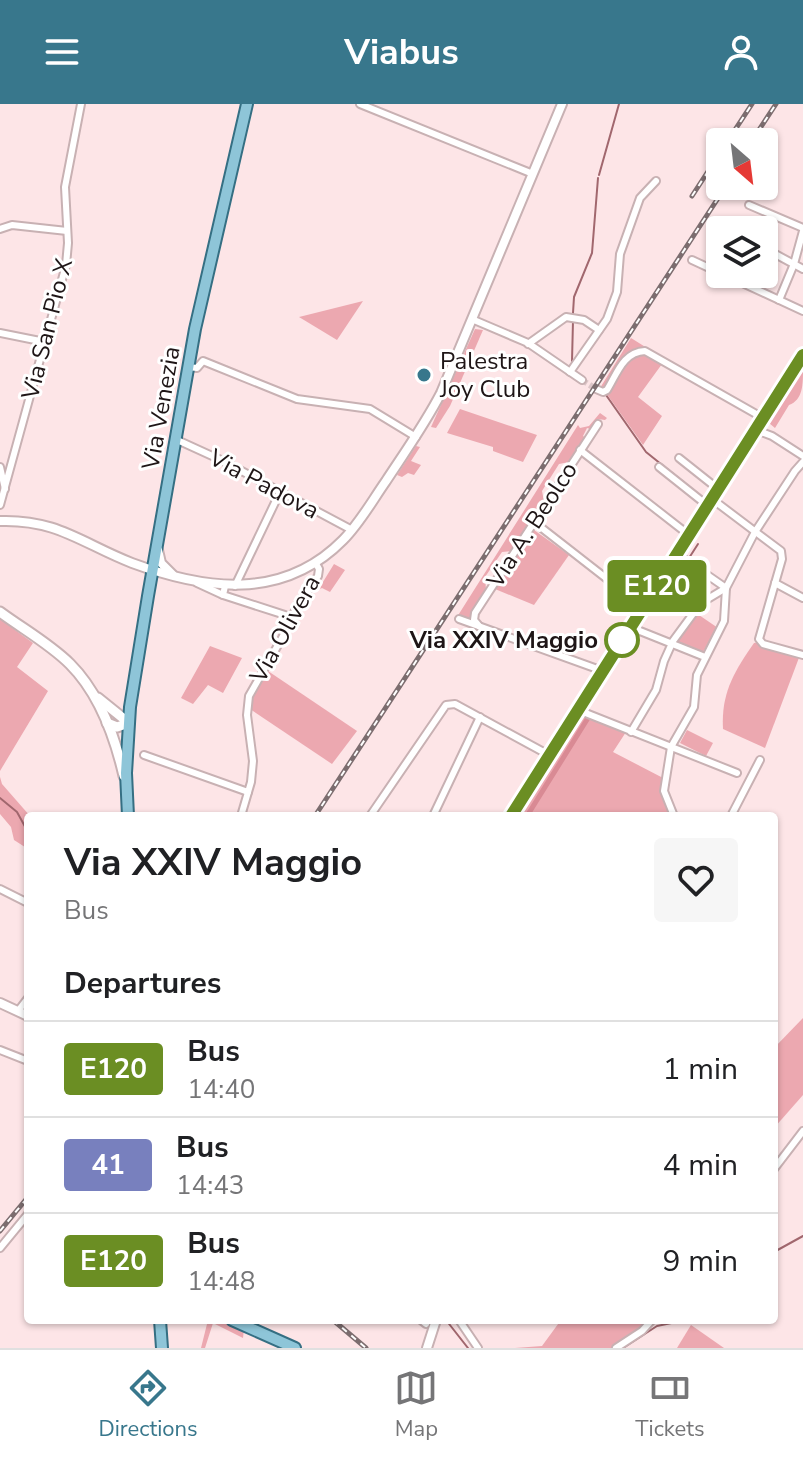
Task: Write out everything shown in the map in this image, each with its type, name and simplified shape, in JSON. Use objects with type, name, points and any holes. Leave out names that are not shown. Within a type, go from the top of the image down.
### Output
[{"type":"main road","name":"Via Venezia","points":[[128,812],[129,723],[148,596],[188,367],[247,104]]},
{"type":"main road","points":[[0,612],[59,654],[106,706],[129,723]]},
{"type":"main road","points":[[83,680],[117,747],[126,787]]},
{"type":"main road","points":[[106,706],[120,707],[133,692]]},
{"type":"main road","points":[[107,723],[117,727],[129,723]]},
{"type":"main road","points":[[160,1324],[161,1346]]},
{"type":"main road","points":[[251,1324],[295,1348]]},
{"type":"street","name":"Via San Pio X","points":[[0,505],[66,265],[65,179],[81,104]]},
{"type":"street","points":[[360,104],[533,174]]},
{"type":"street","points":[[224,590],[266,583],[290,574],[335,548],[352,530],[416,437],[446,384],[562,104]]},
{"type":"street","points":[[570,372],[599,330],[614,301],[619,257],[643,192],[656,181]]},
{"type":"street","points":[[749,205],[803,230],[794,264],[779,300]]},
{"type":"street","points":[[0,229],[12,225],[67,231]]},
{"type":"street","points":[[778,255],[803,269]]},
{"type":"street","points":[[692,260],[706,266]]},
{"type":"street","points":[[754,288],[803,311]]},
{"type":"street","points":[[528,344],[566,317],[584,320],[599,330]]},
{"type":"street","points":[[474,320],[528,344],[582,380]]},
{"type":"street","points":[[0,333],[45,342]]},
{"type":"street","points":[[596,389],[605,391],[627,357],[645,351],[760,424],[803,459],[755,532],[726,588],[724,621],[696,680],[694,707],[671,747],[664,791],[672,812]]},
{"type":"street","points":[[513,812],[803,355]]},
{"type":"street","points":[[188,367],[197,368],[203,361],[297,399],[370,409],[416,437]]},
{"type":"street","name":"Via A. Beolco","points":[[479,626],[474,620],[475,613],[598,424]]},
{"type":"street","name":"Via Padova","points":[[175,439],[352,530]]},
{"type":"street","points":[[580,450],[689,535]]},
{"type":"street","points":[[679,458],[718,489]]},
{"type":"street","points":[[0,466],[4,474],[11,472]]},
{"type":"street","points":[[0,466],[5,492]]},
{"type":"street","points":[[659,467],[775,546],[782,554],[759,639],[803,655]]},
{"type":"street","points":[[235,586],[280,492]]},
{"type":"street","points":[[0,521],[59,528],[153,571],[224,590],[285,615]]},
{"type":"street","points":[[534,522],[643,607]]},
{"type":"street","points":[[135,564],[150,559],[157,547]]},
{"type":"street","points":[[157,547],[165,568],[177,577]]},
{"type":"street","points":[[677,554],[726,588]]},
{"type":"street","name":"Via Olivera","points":[[242,812],[253,761],[247,710],[249,696],[299,602],[318,576],[315,562]]},
{"type":"street","points":[[135,564],[148,580],[148,596]]},
{"type":"street","points":[[148,596],[159,582],[177,577]]},
{"type":"street","points":[[775,583],[803,598]]},
{"type":"street","points":[[631,732],[656,690],[671,645],[701,603],[726,588]]},
{"type":"street","points":[[459,619],[603,671]]},
{"type":"street","points":[[630,627],[705,657]]},
{"type":"street","points":[[373,812],[442,707],[455,704],[549,755]]},
{"type":"street","points":[[578,710],[737,773]]},
{"type":"street","points":[[435,812],[480,717]]},
{"type":"street","points":[[144,755],[248,792]]},
{"type":"street","points":[[733,812],[760,760]]},
{"type":"street","points":[[0,889],[24,901]]},
{"type":"street","points":[[0,1003],[24,1014]]},
{"type":"street","points":[[18,1011],[24,1003]]},
{"type":"street","points":[[0,1050],[24,1059]]},
{"type":"street","points":[[778,1164],[803,1131]]},
{"type":"street","points":[[0,1248],[24,1219]]},
{"type":"street","points":[[427,1348],[430,1324]]},
{"type":"street","points":[[462,1324],[478,1348]]},
{"type":"street","points":[[616,1348],[648,1324]]},
{"type":"shaded area","points":[[363,301],[337,340],[299,317]]},
{"type":"shaded area","points":[[475,329],[483,330],[450,406],[436,428],[431,427]]},
{"type":"shaded area","points":[[631,338],[647,348],[626,354],[605,387],[600,388]]},
{"type":"shaded area","points":[[640,355],[662,364],[638,397],[662,416],[643,445],[606,393],[629,362]]},
{"type":"shaded area","points":[[803,370],[800,395],[789,405],[775,428],[769,423]]},
{"type":"shaded area","points":[[460,409],[537,435],[523,462],[493,451],[493,447],[447,433]]},
{"type":"shaded area","points":[[600,413],[607,418],[598,419],[590,429],[587,428],[583,436],[586,438],[569,462],[559,464],[542,491],[544,501],[512,551],[502,552],[485,577],[486,589],[471,614],[471,621],[457,617],[578,425],[580,428],[589,426]]},
{"type":"shaded area","points":[[416,446],[420,447],[411,461],[421,465],[414,475],[397,475]]},
{"type":"shaded area","points":[[534,530],[569,555],[534,605],[495,589]]},
{"type":"shaded area","points":[[334,564],[345,570],[330,592],[322,588],[318,590]]},
{"type":"shaded area","points":[[696,613],[718,628],[703,652],[677,641]]},
{"type":"shaded area","points":[[0,619],[33,643],[17,667],[48,691],[0,771]]},
{"type":"shaded area","points":[[761,642],[800,655],[765,748],[723,729],[724,704],[730,683],[754,643]]},
{"type":"shaded area","points":[[210,646],[242,658],[223,693],[208,685],[193,704],[181,698]]},
{"type":"shaded area","points":[[268,671],[357,731],[332,764],[250,709],[253,695]]},
{"type":"shaded area","points":[[578,710],[626,732],[613,752],[665,779],[664,791],[671,812],[547,812],[514,812]]},
{"type":"shaded area","points":[[687,730],[713,743],[706,756],[680,743]]},
{"type":"shaded area","points":[[0,777],[2,784],[26,812],[24,812],[24,846],[14,840],[11,827],[0,814]]},
{"type":"shaded area","points":[[803,1018],[803,1095],[778,1123],[778,1044]]},
{"type":"shaded area","points":[[207,1324],[213,1324],[205,1348],[201,1348]]},
{"type":"shaded area","points":[[215,1324],[232,1324],[244,1329],[243,1338]]},
{"type":"shaded area","points":[[558,1324],[647,1324],[616,1348],[515,1348],[542,1346]]},
{"type":"shaded area","points":[[691,1325],[724,1348],[677,1348]]},
{"type":"waterway","points":[[599,175],[619,104]]},
{"type":"waterway","points":[[573,313],[574,297],[592,253],[598,178]]},
{"type":"waterway","points":[[572,361],[573,321]]},
{"type":"waterway","points":[[606,395],[646,452],[697,493]]},
{"type":"waterway","points":[[689,558],[698,544]]},
{"type":"waterway","points":[[529,812],[588,718]]},
{"type":"waterway","points":[[0,798],[17,812],[24,825]]},
{"type":"waterway","points":[[778,1250],[803,1236]]},
{"type":"waterway","points":[[449,1324],[468,1348]]},
{"type":"waterway","points":[[623,1348],[657,1326],[667,1324]]},
{"type":"tunnel","points":[[582,380],[596,389]]},
{"type":"railway","points":[[736,128],[752,104]]},
{"type":"railway","points":[[760,128],[776,104]]},
{"type":"railway","points":[[692,196],[706,174]]},
{"type":"railway","points":[[318,812],[717,200]]},
{"type":"railway","points":[[0,1231],[24,1202]]},
{"type":"railway","points":[[338,1324],[366,1348]]},
{"type":"bus line","name":"E120","points":[[513,812],[803,355]]},
{"type":"place","name":"Palestra Joy Club","points":[[424,375]]},
{"type":"place","name":"Via XXIV Maggio","points":[[622,640]]}]
